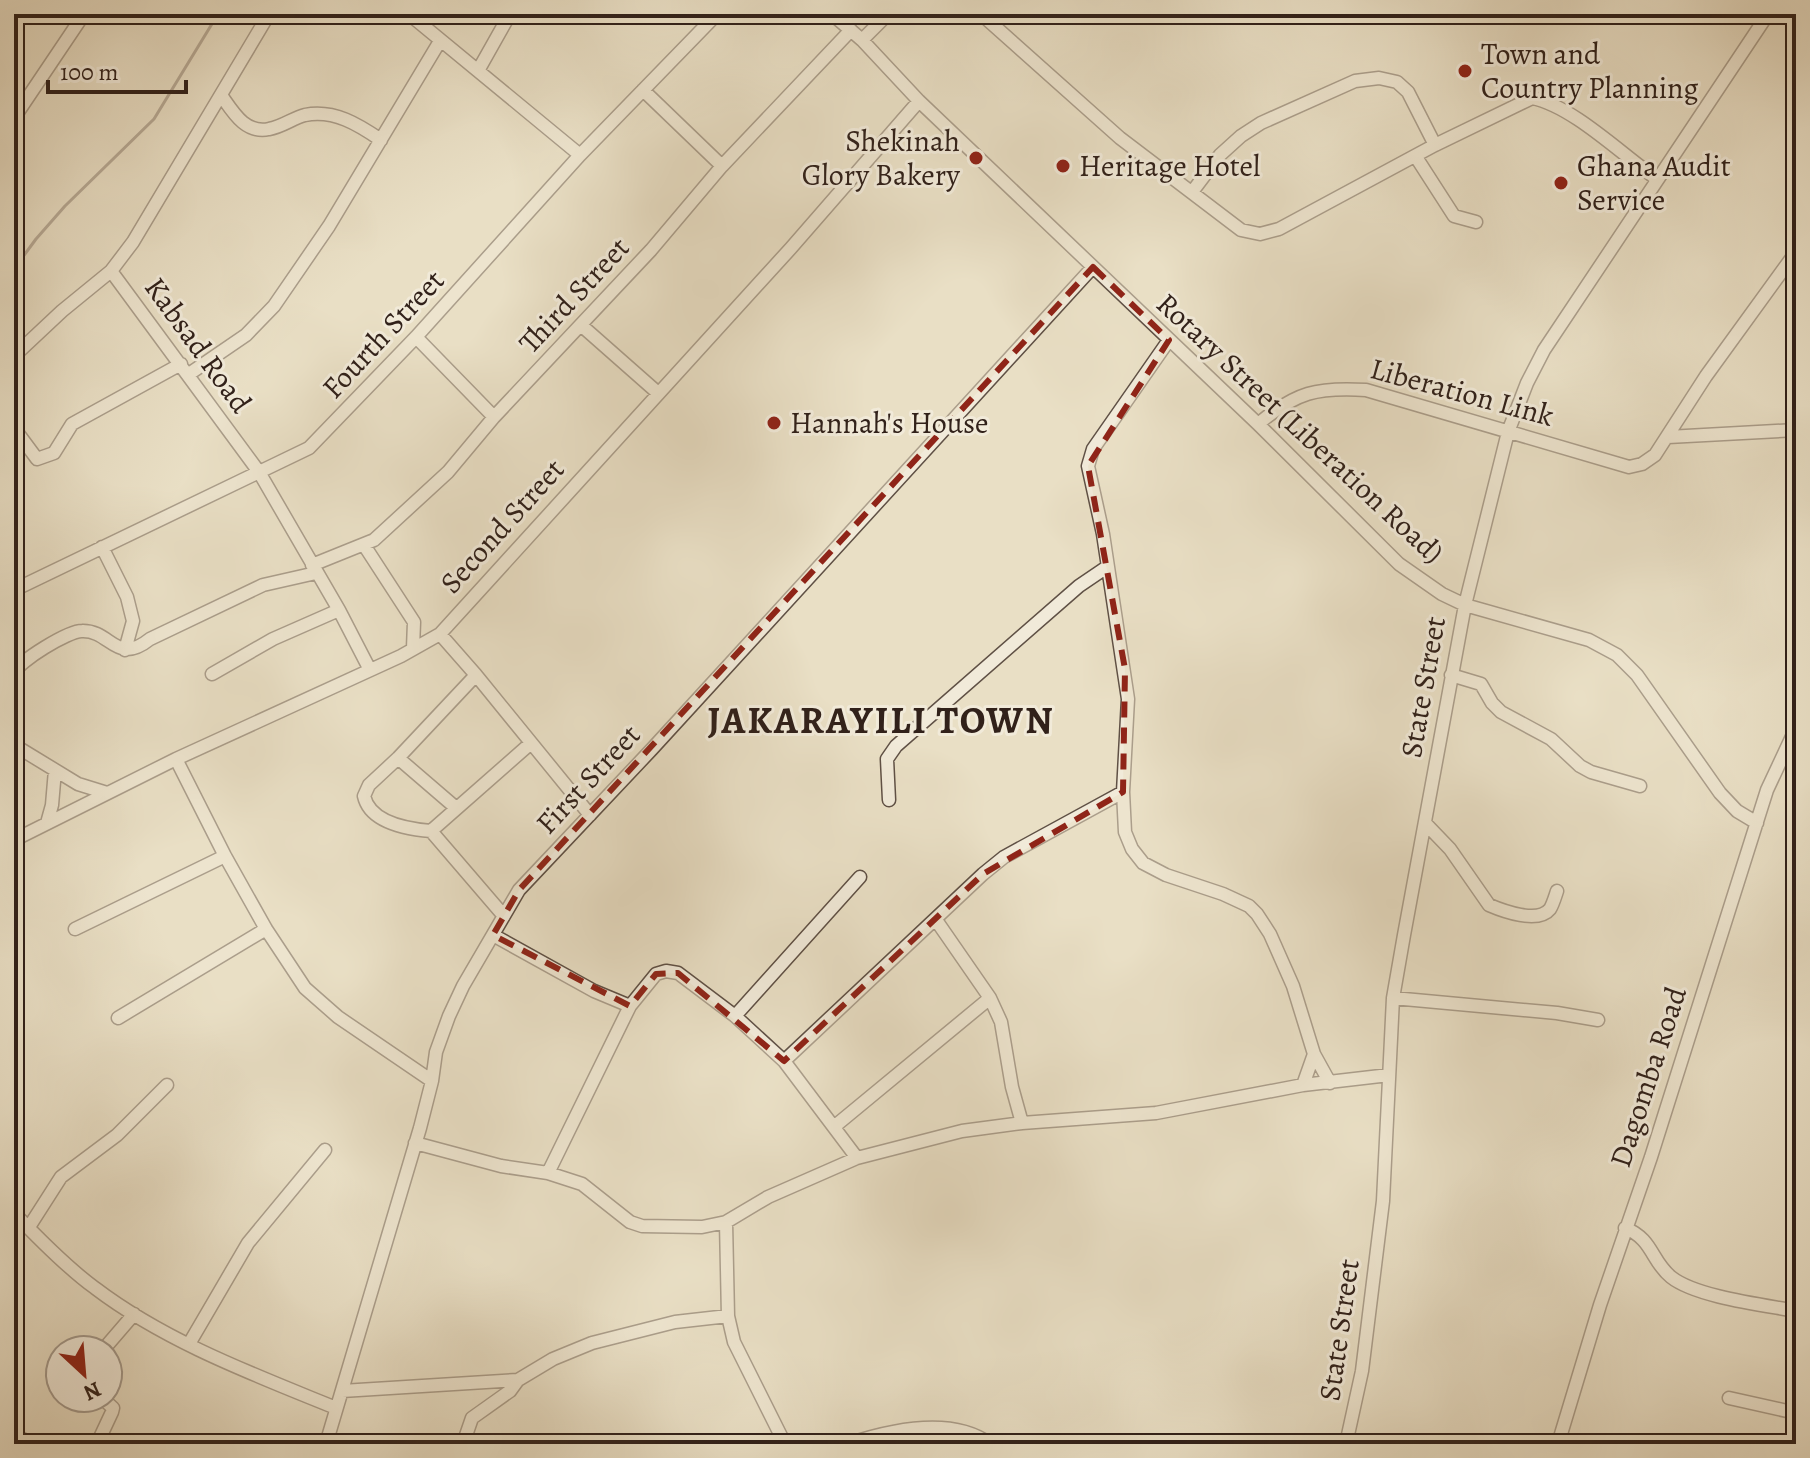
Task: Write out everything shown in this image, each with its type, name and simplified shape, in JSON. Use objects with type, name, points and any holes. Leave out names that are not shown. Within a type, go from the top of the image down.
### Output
[{"type":"street","name":"Kabsad Road","points":[[269,14],[133,242],[111,271],[259,472],[370,670]]},
{"type":"street","points":[[409,14],[580,155]]},
{"type":"street","points":[[479,69],[510,14]]},
{"type":"street","name":"Fourth Street","points":[[14,590],[309,448],[416,337],[580,155],[717,14]]},
{"type":"street","name":"Rotary Street (Liberation Road)","points":[[832,14],[1399,564],[1442,594],[1465,605],[1589,640],[1617,655],[1637,675],[1720,793],[1737,811],[1757,823]]},
{"type":"street","points":[[862,40],[888,14]]},
{"type":"street","points":[[981,14],[1120,138],[1241,230],[1260,234],[1279,229],[1435,145],[1532,98],[1545,100],[1574,117],[1657,179]]},
{"type":"street","name":"State Street","points":[[1346,1444],[1362,1371],[1383,1201],[1393,998],[1465,605],[1508,432],[1544,350],[1768,14]]},
{"type":"street","points":[[14,118],[80,15]]},
{"type":"street","name":"Third Street","points":[[125,650],[141,646],[263,585],[314,569],[364,545],[401,518],[448,472],[494,417],[651,250],[722,166],[851,30]]},
{"type":"street","points":[[14,428],[31,454],[37,459],[46,457],[61,445],[72,424],[185,369],[246,335],[274,306],[329,226],[440,41]]},
{"type":"street","points":[[1192,192],[1220,155],[1241,136],[1261,123],[1355,81],[1379,78],[1397,82],[1408,92],[1435,145]]},
{"type":"street","points":[[643,90],[722,166]]},
{"type":"street","points":[[14,92],[27,99]]},
{"type":"street","points":[[221,95],[242,123],[260,130],[306,115],[318,115],[352,121],[381,140]]},
{"type":"street","name":"Second Street","points":[[14,840],[440,634],[919,101]]},
{"type":"street","points":[[1416,157],[1454,216],[1476,222]]},
{"type":"street","points":[[1668,437],[1706,376],[1796,252]]},
{"type":"street","name":"First Street","points":[[326,1444],[415,1143],[432,1081],[436,1052],[449,1016],[519,890],[1093,267]]},
{"type":"street","points":[[14,356],[111,271]]},
{"type":"street","points":[[582,326],[658,393]]},
{"type":"street","points":[[416,337],[494,417]]},
{"type":"street","points":[[1169,340],[1089,455],[1088,466],[1128,699],[1123,792],[1125,832],[1132,849],[1143,863],[1166,875],[1249,906],[1263,922],[1293,986],[1314,1054],[1330,1083]]},
{"type":"street","name":"Liberation Link","points":[[1258,424],[1282,404],[1298,396],[1338,388],[1366,390],[1629,467],[1642,464],[1655,455],[1668,437]]},
{"type":"street","points":[[1668,437],[1796,430]]},
{"type":"street","points":[[364,545],[414,622],[413,648]]},
{"type":"street","points":[[14,673],[18,665],[78,630],[92,632],[125,650],[133,621],[127,597],[102,547]]},
{"type":"street","points":[[889,800],[887,759],[896,746],[1079,586],[1107,567]]},
{"type":"street","points":[[212,674],[273,639],[339,610]]},
{"type":"street","points":[[440,634],[590,815]]},
{"type":"street","points":[[476,675],[369,785],[364,796],[370,811],[392,824],[431,831],[504,916]]},
{"type":"street","points":[[1451,675],[1481,684],[1501,712],[1551,739],[1591,772],[1640,786]]},
{"type":"street","name":"Dagomba Road","points":[[1558,1444],[1767,790],[1796,728]]},
{"type":"street","points":[[431,831],[531,743]]},
{"type":"street","points":[[14,745],[78,784],[107,793]]},
{"type":"street","points":[[1782,755],[1796,762]]},
{"type":"street","points":[[398,758],[455,807]]},
{"type":"street","points":[[176,759],[266,929],[305,988],[320,1002],[432,1081]]},
{"type":"street","points":[[47,823],[55,770]]},
{"type":"street","points":[[784,1061],[1004,857],[1123,792]]},
{"type":"street","points":[[1425,823],[1450,849],[1489,905],[1535,917],[1551,908],[1557,891]]},
{"type":"street","points":[[75,929],[225,856]]},
{"type":"street","points":[[735,1016],[860,877]]},
{"type":"street","points":[[936,920],[990,998],[1001,1022],[1012,1087],[1022,1123]]},
{"type":"street","points":[[118,1018],[266,929]]},
{"type":"street","points":[[493,935],[594,991],[630,1006]]},
{"type":"street","points":[[548,1173],[630,1006],[656,974],[666,971],[678,973],[735,1016],[784,1061],[857,1158]]},
{"type":"street","points":[[835,1126],[990,998]]},
{"type":"street","points":[[1393,998],[1557,1013],[1598,1020]]},
{"type":"street","points":[[1303,1085],[1314,1054]]},
{"type":"street","points":[[415,1143],[501,1166],[548,1173],[582,1184],[630,1222],[642,1226],[702,1227],[726,1222],[768,1197],[857,1158],[962,1131],[1022,1123],[1156,1113],[1303,1085],[1389,1075]]},
{"type":"street","points":[[29,1227],[61,1177],[117,1135],[167,1085]]},
{"type":"street","points":[[189,1344],[261,1224],[325,1150]]},
{"type":"street","points":[[14,1213],[94,1288],[134,1314],[189,1344],[336,1408]]},
{"type":"street","points":[[726,1222],[728,1316],[742,1362],[785,1444]]},
{"type":"street","points":[[1625,1228],[1643,1238],[1672,1278],[1743,1303],[1796,1311]]},
{"type":"street","points":[[117,1334],[134,1314]]},
{"type":"street","points":[[463,1444],[472,1418],[510,1391],[518,1380],[553,1359],[592,1343],[675,1322],[728,1316]]},
{"type":"street","points":[[342,1391],[518,1380]]},
{"type":"street","points":[[1729,1398],[1796,1413]]},
{"type":"street","points":[[97,1444],[111,1414]]},
{"type":"street","points":[[848,1444],[897,1432],[944,1429],[966,1430],[990,1444]]},
{"type":"street","points":[[14,1434],[31,1444]]},
{"type":"highlighted area","points":[[1093,267],[1169,340],[1088,466],[1125,669],[1123,792],[983,874],[784,1061],[678,973],[656,974],[630,1006],[493,935],[519,890]]},
{"type":"waterway","points":[[14,269],[65,206],[154,119],[218,14]]},
{"type":"place","name":"Town and Country Planning","points":[[1465,71]]},
{"type":"place","name":"Shekinah Glory Bakery","points":[[976,158]]},
{"type":"place","name":"Heritage Hotel","points":[[1063,166]]},
{"type":"place","name":"Ghana Audit Service","points":[[1561,183]]},
{"type":"place","name":"Hannah's House","points":[[774,423]]},
{"type":"district","name":"JAKARAYILI TOWN","points":[[881,720]]}]
